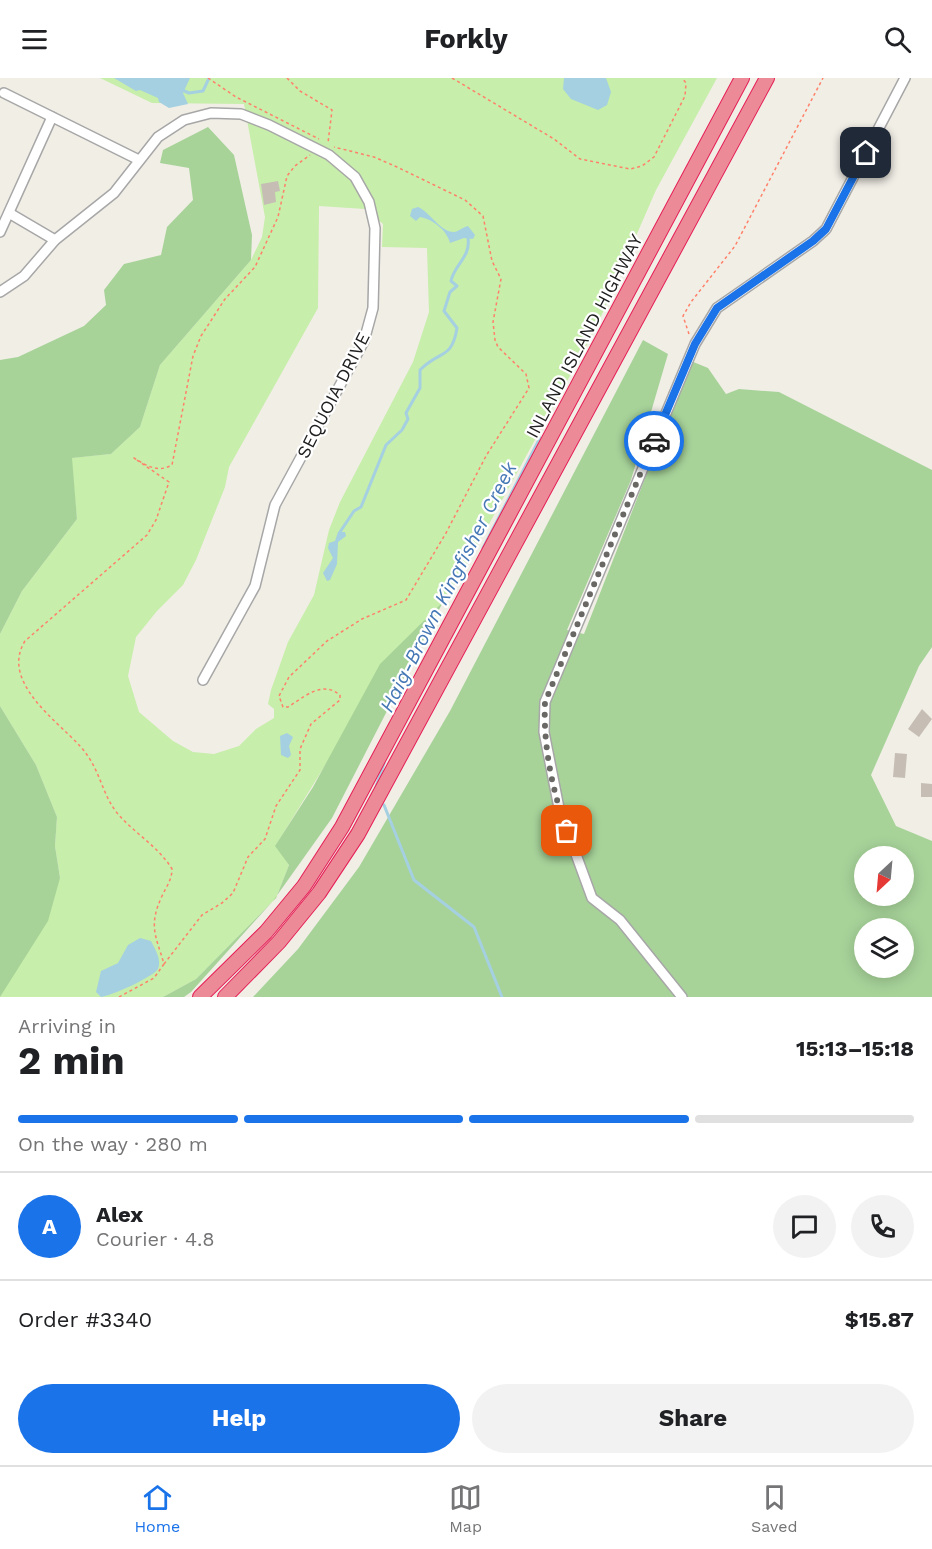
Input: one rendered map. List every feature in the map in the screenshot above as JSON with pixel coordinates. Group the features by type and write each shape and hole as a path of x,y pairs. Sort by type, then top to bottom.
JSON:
{"highway":[{"name":"INLAND ISLAND HIGHWAY","path":"200,997 266,932 304,886 342,827 742,78"},
{"name":"INLAND ISLAND HIGHWAY","path":"225,997 279,942 319,893 358,834 767,78"}],"street":[{"path":"681,997 620,920 592,898 559,808 544,732 545,702 694,347 717,308 813,241 826,229 905,78"},
{"path":"4,93 139,160"},
{"name":"SEQUOIA DRIVE","path":"0,292 24,276 55,240 114,193 158,136 184,120 211,113 241,114 269,125 329,155 354,177 369,202 375,228 373,308 364,341 275,505 255,586 203,680"},
{"path":"0,232 52,117"},
{"path":"9,213 55,240"}],"path":[{"path":"119,997 154,978 202,915 233,893 248,857 265,839 271,815 300,770 300,749 311,724 340,700 340,695 335,691 317,690 288,707 283,707 279,696 283,685 298,667 347,626 406,600 446,533 486,456 529,388 526,374 498,347 495,339 493,322 501,279 492,261 483,216 465,200 374,157 327,143 236,97 208,78"},
{"path":"287,78 300,92 332,110 326,147"},
{"path":"452,78 511,116 540,130 580,159 630,169 642,166 654,157 685,96 686,83 682,78"},
{"path":"694,347 683,316 691,302 735,246 823,78"},
{"path":"164,964 154,937 153,926 157,908 172,876 172,870 118,814 110,802 97,768 81,746 38,707 17,675 15,662 18,650 25,641 147,535 156,520 169,482 134,458 155,469 164,470 172,465 193,356 201,336 225,299 255,267 278,217 287,176 295,166 311,155"}],"green space":[{"path":"100,78 717,78 656,190 596,328 459,579 324,767 276,845 289,865 276,898 196,979 163,997 0,997 60,878 55,846 57,817 36,765 0,706 0,634 22,591 77,519 71,458 111,454 140,427 160,365 251,260 262,237 265,217 244,104 152,103","holes":["319,206 365,209 383,224 382,247 427,248 429,312 413,362 340,502 329,530 314,595 288,642 271,690 268,704 274,709 274,718 256,729 239,746 214,754 193,752 173,741 139,712 128,676 136,637 157,611 183,585 196,560 225,487 229,467 318,308"]},
{"path":"208,127 234,155 252,235 251,260 160,365 140,427 111,454 72,458 77,519 22,591 0,634 0,360 18,357 84,326 106,305 104,290 124,264 161,255 167,227 193,200 189,168 160,163 163,150"},
{"path":"643,340 668,354 631,480 567,630 584,634 691,361 708,368 726,394 739,389 779,392 932,470 932,647 919,666 871,775 896,826 932,841 932,997 253,997 298,949 359,867 450,711"},
{"path":"443,602 332,818 277,895 289,865 275,846 313,787 380,664"},
{"path":"0,706 36,765 57,817 55,846 60,878 48,921 0,997"},
{"path":"273,901 191,992 184,997 163,997 196,979"}],"water":[{"path":"114,78 190,78 183,93 188,104 169,108 159,102 158,98 140,90 136,91"},
{"path":"564,78 606,78 611,92 607,105 598,110 571,99 563,89"},
{"path":"418,207 440,226 450,231 455,232 468,226 475,235 473,239 464,238 450,243 446,234 434,223 420,217 416,221 410,216 412,209"},
{"path":"338,532 345,532 346,536 338,542 337,564 330,580 327,581 323,573 333,558 328,548 329,543 335,541"},
{"path":"287,733 293,737 289,746 291,755 288,758 281,755 280,736"},
{"path":"140,938 151,941 159,958 158,969 131,986 101,997 96,992 101,971 118,963 128,945"}],"building":[{"path":"278,181 280,191 275,192 276,202 264,205 261,184"},
{"path":"922,709 932,719 919,737 908,729"},
{"path":"895,753 907,754 905,778 893,777"},
{"path":"921,783 932,784 932,797 921,797"}],"waterway":[{"path":"182,90 189,93 203,91 209,78"},
{"path":"340,532 354,511 361,507 386,445 402,430 408,419 406,413 420,388 420,370 444,354 452,345 457,328 444,311 450,292 457,286 451,281 455,270 465,256 468,238"},
{"name":"Haig-Brown Kingfisher Creek","path":"483,548 540,438"},
{"name":"Haig-Brown Kingfisher Creek","path":"376,787 384,763"},
{"name":"Haig-Brown Kingfisher Creek","path":"384,805 414,880 474,927 502,997"}],"way so far":[{"path":"567,831 559,808 544,732 545,702 654,441"}],"route":[{"path":"654,441 695,344 717,308 813,241 826,229 866,153"}]}
